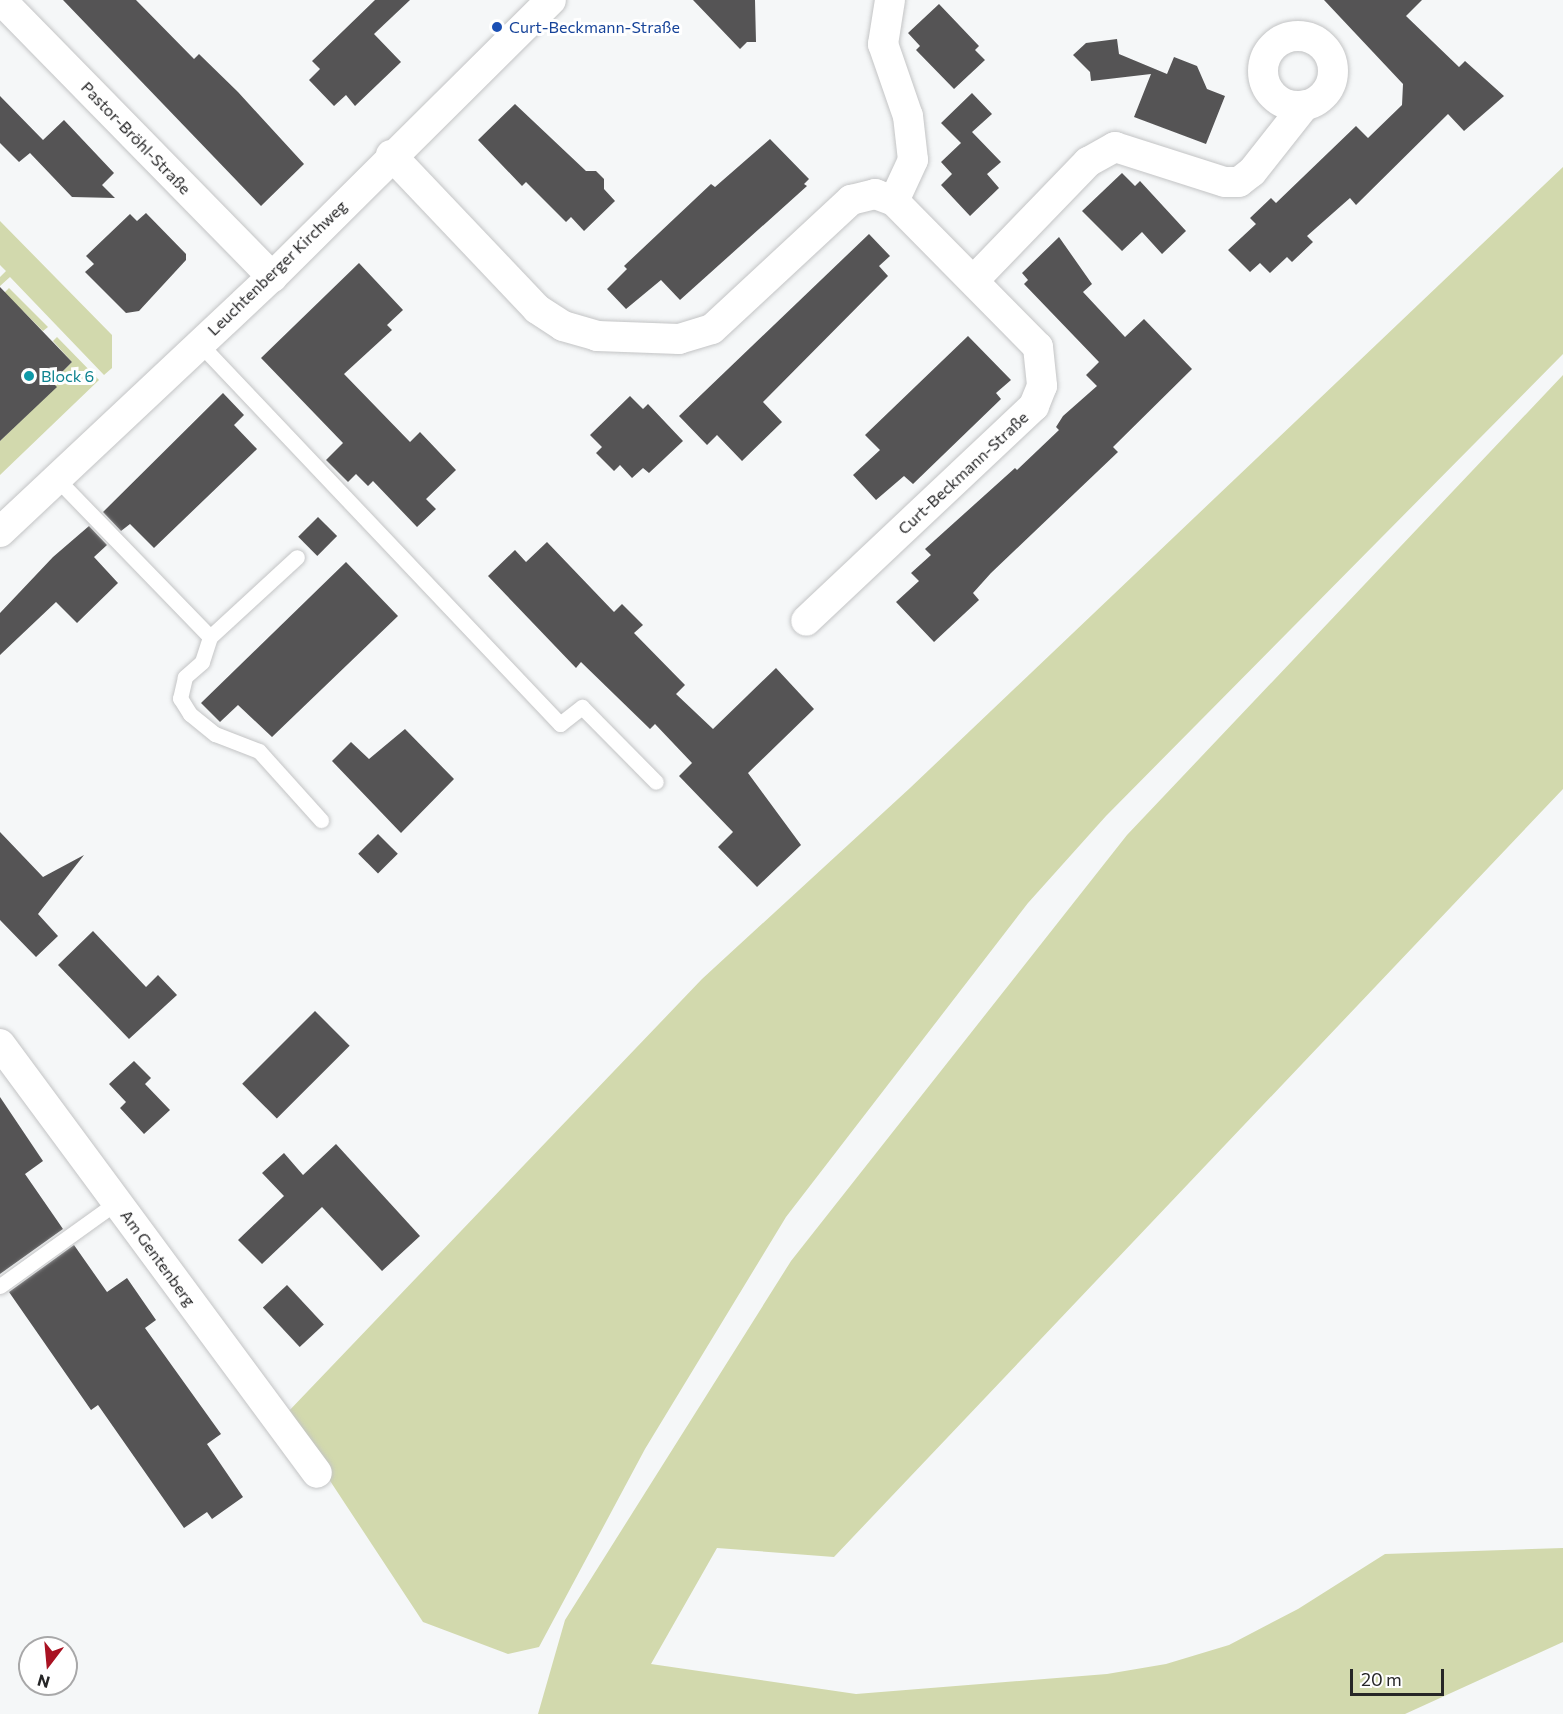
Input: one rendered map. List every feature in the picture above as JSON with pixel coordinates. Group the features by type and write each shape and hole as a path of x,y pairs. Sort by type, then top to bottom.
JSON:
{"street":[{"name":"Pastor-Bröhl-Straße","path":"1,0 272,277"},
{"name":"Leuchtenberger Kirchweg","path":"0,532 272,277 391,155 550,0"},
{"path":"391,155 537,309 563,326 597,336 678,339 712,329 851,200 875,194 894,201 913,160 908,116 883,44 890,0"},
{"path":"975,279 1088,162 1115,147 1225,182 1239,182 1252,172 1305,105"},
{"name":"Curt-Beckmann-Straße","path":"806,621 1034,406 1042,387 1038,346 975,279 894,201"},
{"name":"Am Gentenberg","path":"0,1044 317,1473"}],"lane":[{"path":"199,343 560,724 582,707 656,782"},
{"path":"57,479 210,637"},
{"path":"297,556 210,637 202,662 185,677 180,698 190,714 215,734 259,751 321,820"},
{"path":"0,1287 117,1202"}],"green space":[{"path":"1563,167 1563,354 1106,816 1028,903 786,1217 645,1449 539,1647 508,1654 423,1622 286,1414 702,979 910,788"},
{"path":"0,221 112,335 112,368 104,375 10,277 0,286 0,277 6,271 0,265"},
{"path":"9,288 48,327 43,331 23,311 0,297"},
{"path":"57,337 99,380 0,475 0,441 56,387 52,382 72,362 53,341"},
{"path":"1563,375 1563,789 834,1557 717,1548 651,1664 856,1694 1107,1674 1166,1664 1229,1645 1298,1609 1385,1554 1563,1548 1563,1642 1405,1714 538,1714 565,1620 791,1261 1127,835"}],"building":[{"path":"63,0 136,0 194,59 199,54 238,92 304,164 261,206"},
{"path":"375,0 410,0 374,34 401,62 355,106 346,95 334,106 309,80 320,69 312,61"},
{"path":"693,0 755,0 756,42 747,42 740,49"},
{"path":"1324,0 1422,0 1406,16 1459,67 1465,61 1504,96 1464,131 1448,114 1356,205 1350,198 1307,236 1313,242 1292,262 1287,257 1270,273 1260,263 1250,272 1228,250 1256,224 1250,218 1271,198 1276,203 1356,126 1368,138 1402,105 1403,84"},
{"path":"939,4 979,46 975,50 985,60 954,89 916,50 920,46 908,33"},
{"path":"1117,39 1119,54 1167,74 1174,57 1197,66 1207,89 1225,96 1206,144 1134,117 1151,74 1091,81 1090,72 1073,55 1086,43"},
{"path":"972,93 992,114 972,132 1001,162 987,174 999,188 970,216 941,185 952,174 941,162 961,143 941,123"},
{"path":"0,96 43,140 64,120 114,173 102,185 115,198 72,197 30,153 19,162 0,143"},
{"path":"515,104 586,171 596,171 604,179 604,189 615,201 584,231 571,217 566,222 526,182 522,186 478,140"},
{"path":"770,139 809,179 804,184 807,186 680,300 661,280 626,309 607,289 627,269 624,266 711,184 715,187"},
{"path":"1122,173 1135,186 1140,181 1186,231 1162,254 1142,232 1122,251 1082,211"},
{"path":"146,213 186,254 186,260 139,311 126,313 85,272 94,264 86,256 130,214 137,221"},
{"path":"869,234 890,256 879,266 888,276 763,402 782,422 742,461 717,435 707,445 679,416"},
{"path":"1059,237 1092,284 1083,292 1125,337 1144,319 1192,369 1113,447 1118,452 991,573 973,593 979,600 934,642 896,602 919,581 911,573 931,555 925,549 1015,468 1017,470 1059,430 1056,427 1063,416 1097,386 1086,375 1099,362 1024,284 1028,280 1022,273"},
{"path":"359,263 403,310 387,325 392,330 344,374 410,442 420,432 456,470 426,499 436,509 417,527 373,481 368,486 356,474 348,482 326,460 343,443 261,358"},
{"name":"Block 6","path":"0,287 72,362 52,382 57,387 0,441"},
{"path":"968,336 1011,380 996,393 1001,399 913,484 904,476 876,500 853,475 880,450 865,435"},
{"path":"223,393 244,415 234,425 257,449 154,548 130,524 121,531 103,512"},
{"path":"630,396 643,409 648,404 683,441 649,473 643,468 632,478 620,465 614,471 596,453 602,447 590,435"},
{"path":"318,517 337,536 317,556 298,537"},
{"path":"89,526 107,545 94,557 118,583 77,623 56,602 0,655 0,613 53,557"},
{"path":"547,542 614,612 622,604 643,625 634,633 685,685 676,694 713,729 776,668 814,709 748,773 801,845 757,887 718,847 733,832 679,776 692,763 655,724 650,729 581,662 576,668 488,576 515,550 526,562"},
{"path":"346,562 398,616 272,737 238,705 220,722 201,703"},
{"path":"405,729 454,779 401,833 332,761 351,742 369,759"},
{"path":"0,832 43,877 84,855 38,914 58,936 36,957 0,920"},
{"path":"378,834 398,854 378,874 358,854"},
{"path":"93,931 146,987 158,975 177,995 129,1039 58,965"},
{"path":"315,1011 350,1046 277,1118 242,1084"},
{"path":"134,1061 151,1078 145,1084 170,1110 144,1134 120,1108 126,1102 109,1084"},
{"path":"0,1097 43,1161 25,1174 63,1229 0,1274"},
{"path":"336,1144 420,1236 382,1271 322,1207 262,1264 238,1240 284,1196 262,1173 284,1153 303,1175"},
{"path":"74,1245 107,1292 127,1278 156,1320 145,1328 221,1434 207,1444 243,1497 212,1519 207,1512 184,1528 98,1405 91,1410 9,1292"},
{"path":"287,1285 324,1324 300,1347 263,1308"}],"place":[{"name":"Curt-Beckmann-Straße","path":"497,27"},
{"name":"Block 6","path":"29,376"}]}
